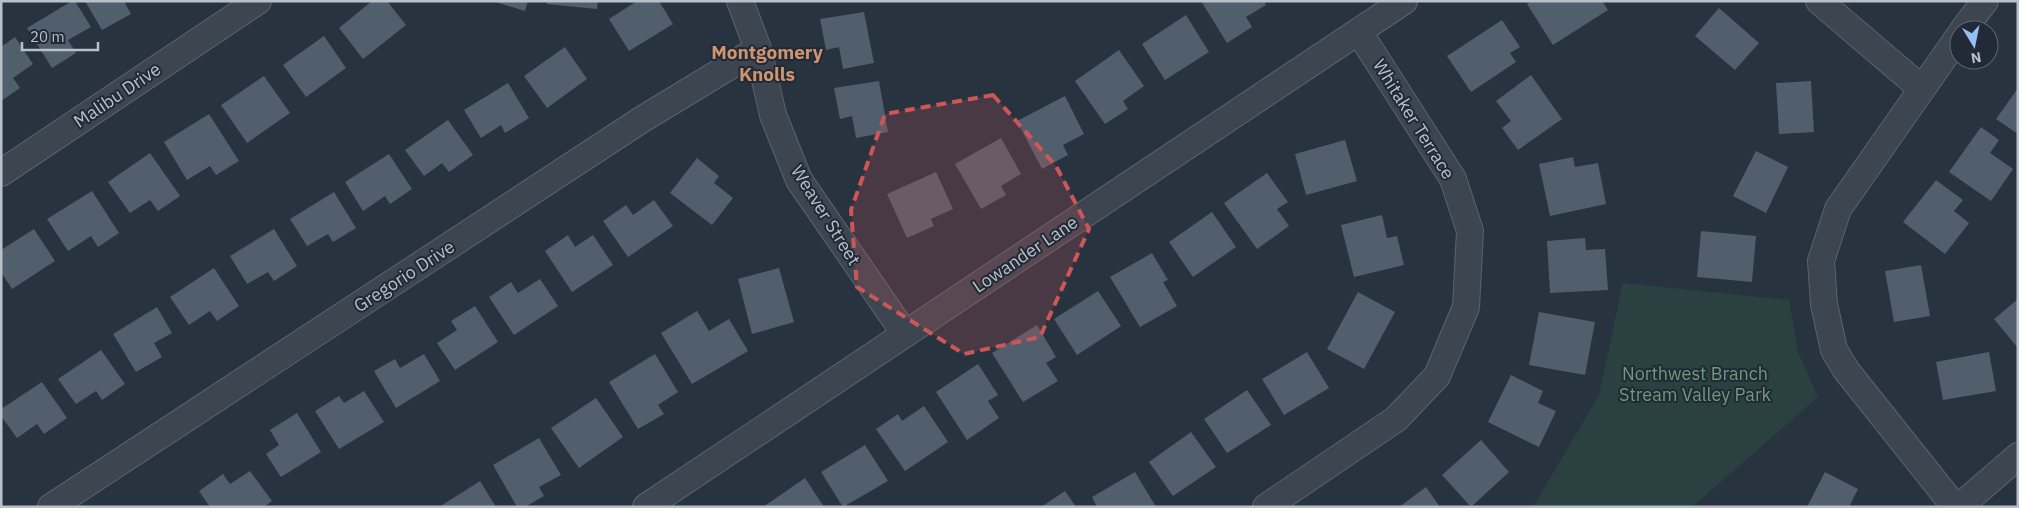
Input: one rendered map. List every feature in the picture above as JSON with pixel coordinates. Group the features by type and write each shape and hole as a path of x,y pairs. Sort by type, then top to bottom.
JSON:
{"street":[{"name":"Malibu Drive","path":"1,172 258,1"},
{"name":"Weaver Street","path":"740,1 758,49 773,115 800,180 905,334"},
{"name":"Lowander Lane","path":"646,507 1404,1"},
{"path":"1819,1 1921,88"},
{"path":"1970,20 1984,1"},
{"name":"Whitaker Terrace","path":"1266,507 1396,419 1437,376 1466,307 1470,232 1453,179 1359,32"},
{"name":"Gregorio Drive","path":"52,507 633,125 758,49"},
{"path":"1949,50 1838,209 1821,261 1824,304 1834,350 1846,370 1955,507"},
{"path":"1959,507 2018,456"}],"highlighted area":[{"path":"993,95 1056,166 1089,229 1040,337 964,354 857,287 851,210 885,114"}],"green space":[{"name":"Northwest Branch Stream Valley Park","path":"1623,283 1789,300 1798,352 1818,397 1692,507 1533,507 1599,395"}],"building":[{"path":"75,1 91,27 68,40 76,53 52,68 27,28"},
{"path":"85,1 124,1 131,14 102,30"},
{"path":"372,1 387,1 406,25 363,59 339,28"},
{"path":"492,1 528,1 525,11"},
{"path":"547,1 598,1 597,9 547,4"},
{"path":"637,1 659,1 673,24 629,51 609,19"},
{"path":"1201,1 1264,1 1266,5 1246,17 1252,27 1227,43"},
{"path":"1531,1 1602,1 1608,10 1553,45 1527,4"},
{"path":"1719,8 1759,43 1735,70 1695,36"},
{"path":"864,12 874,63 843,69 839,47 826,50 820,19"},
{"path":"1186,15 1209,52 1165,80 1142,44"},
{"path":"1502,20 1520,47 1510,53 1516,62 1471,92 1447,56"},
{"path":"324,36 346,68 306,97 283,65"},
{"path":"15,37 33,64 13,78 20,88 1,101 1,47"},
{"path":"565,47 587,79 547,108 524,76"},
{"path":"1119,50 1144,86 1123,101 1128,109 1105,124 1075,81"},
{"path":"1531,75 1562,119 1518,150 1502,128 1511,121 1496,101"},
{"path":"264,76 290,113 247,143 221,105"},
{"path":"879,81 888,132 856,138 852,116 840,119 834,88"},
{"path":"1811,81 1814,132 1779,134 1776,83"},
{"path":"508,83 529,118 505,133 501,125 481,138 464,110"},
{"path":"2018,88 2018,134 1996,119"},
{"path":"1065,96 1084,134 1063,145 1068,155 1042,169 1017,121"},
{"path":"209,114 239,161 216,175 210,166 187,180 164,142"},
{"path":"448,120 473,155 449,172 442,163 424,176 405,150"},
{"path":"1981,127 1999,140 1990,153 2013,169 1991,201 1949,172"},
{"path":"1001,138 1021,174 1001,186 1006,195 981,209 955,164"},
{"path":"1345,140 1357,181 1306,195 1295,154"},
{"path":"1756,151 1788,167 1766,213 1733,196"},
{"path":"150,153 180,196 158,211 150,200 130,213 108,182"},
{"path":"389,154 412,189 390,204 385,196 363,211 345,182"},
{"path":"1573,157 1575,167 1598,163 1606,204 1550,216 1539,164"},
{"path":"697,158 719,176 714,183 733,198 712,225 670,193"},
{"path":"936,172 953,209 931,219 934,226 907,238 887,194"},
{"path":"1267,173 1288,202 1277,209 1289,226 1257,249 1224,203"},
{"path":"1936,180 1963,200 1954,211 1969,223 1945,254 1903,222"},
{"path":"92,191 119,233 98,247 91,236 68,251 47,219"},
{"path":"334,192 356,228 333,242 328,234 307,246 290,219"},
{"path":"654,200 673,226 628,257 603,221 626,205 633,215"},
{"path":"1212,212 1236,247 1193,277 1169,242"},
{"path":"1382,215 1387,238 1397,236 1404,265 1354,277 1341,225"},
{"path":"34,229 55,261 12,289 1,272 1,250"},
{"path":"274,229 297,266 274,281 268,272 247,284 230,256"},
{"path":"1701,231 1756,236 1752,282 1697,277"},
{"path":"568,235 575,247 593,235 613,265 572,292 545,251"},
{"path":"1585,238 1586,250 1605,249 1608,290 1550,293 1547,241"},
{"path":"1152,253 1168,280 1163,282 1177,306 1140,327 1110,277"},
{"path":"1921,265 1930,316 1894,322 1885,271"},
{"path":"214,268 239,306 217,321 210,311 189,325 170,297"},
{"path":"779,268 794,322 752,334 738,279"},
{"path":"540,279 558,306 514,335 489,297 511,282 518,293"},
{"path":"1098,291 1121,326 1077,355 1054,319"},
{"path":"1358,292 1395,312 1364,369 1327,349"},
{"path":"2018,299 2018,348 1994,319"},
{"path":"475,306 498,342 455,370 437,343 457,330 451,321"},
{"path":"157,307 172,333 154,343 162,357 136,372 113,334"},
{"path":"697,311 709,331 729,319 748,351 692,384 661,333"},
{"path":"1539,312 1595,322 1585,375 1529,365"},
{"path":"1037,325 1056,357 1046,363 1058,381 1023,402 992,353"},
{"path":"101,350 125,384 102,400 96,391 76,404 58,379"},
{"path":"1307,352 1329,388 1284,415 1262,379"},
{"path":"1989,352 1996,391 1943,400 1936,362"},
{"path":"424,354 440,381 396,408 374,371 395,359 400,368"},
{"path":"655,354 678,392 658,405 664,414 638,429 609,382"},
{"path":"978,364 998,395 988,401 999,418 967,440 936,392"},
{"path":"1511,375 1543,391 1538,403 1556,411 1539,447 1488,422"},
{"path":"42,382 67,418 44,434 37,424 17,438 1,416 1,409"},
{"path":"1247,390 1271,425 1227,453 1204,419"},
{"path":"364,391 384,422 339,449 315,411 339,396 344,403"},
{"path":"596,398 623,437 579,468 551,428"},
{"path":"924,406 948,442 905,471 876,429 898,414 902,421"},
{"path":"297,413 321,452 281,477 266,454 279,445 270,430"},
{"path":"1191,432 1216,467 1173,496 1149,462"},
{"path":"539,438 561,475 539,487 544,496 525,507 517,507 493,465"},
{"path":"1481,440 1509,472 1471,507 1442,475"},
{"path":"865,445 888,481 843,507 821,472"},
{"path":"250,471 272,501 264,507 210,507 199,491 223,474 230,484"},
{"path":"1135,472 1156,507 1097,507 1092,497"},
{"path":"1825,472 1858,489 1849,507 1807,507"},
{"path":"805,478 824,507 763,507"},
{"path":"480,481 496,507 439,507"},
{"path":"1426,487 1440,507 1399,507"},
{"path":"1065,491 1076,507 1041,507"}],"district":[{"name":"Montgomery Knolls","path":"767,63"}]}
